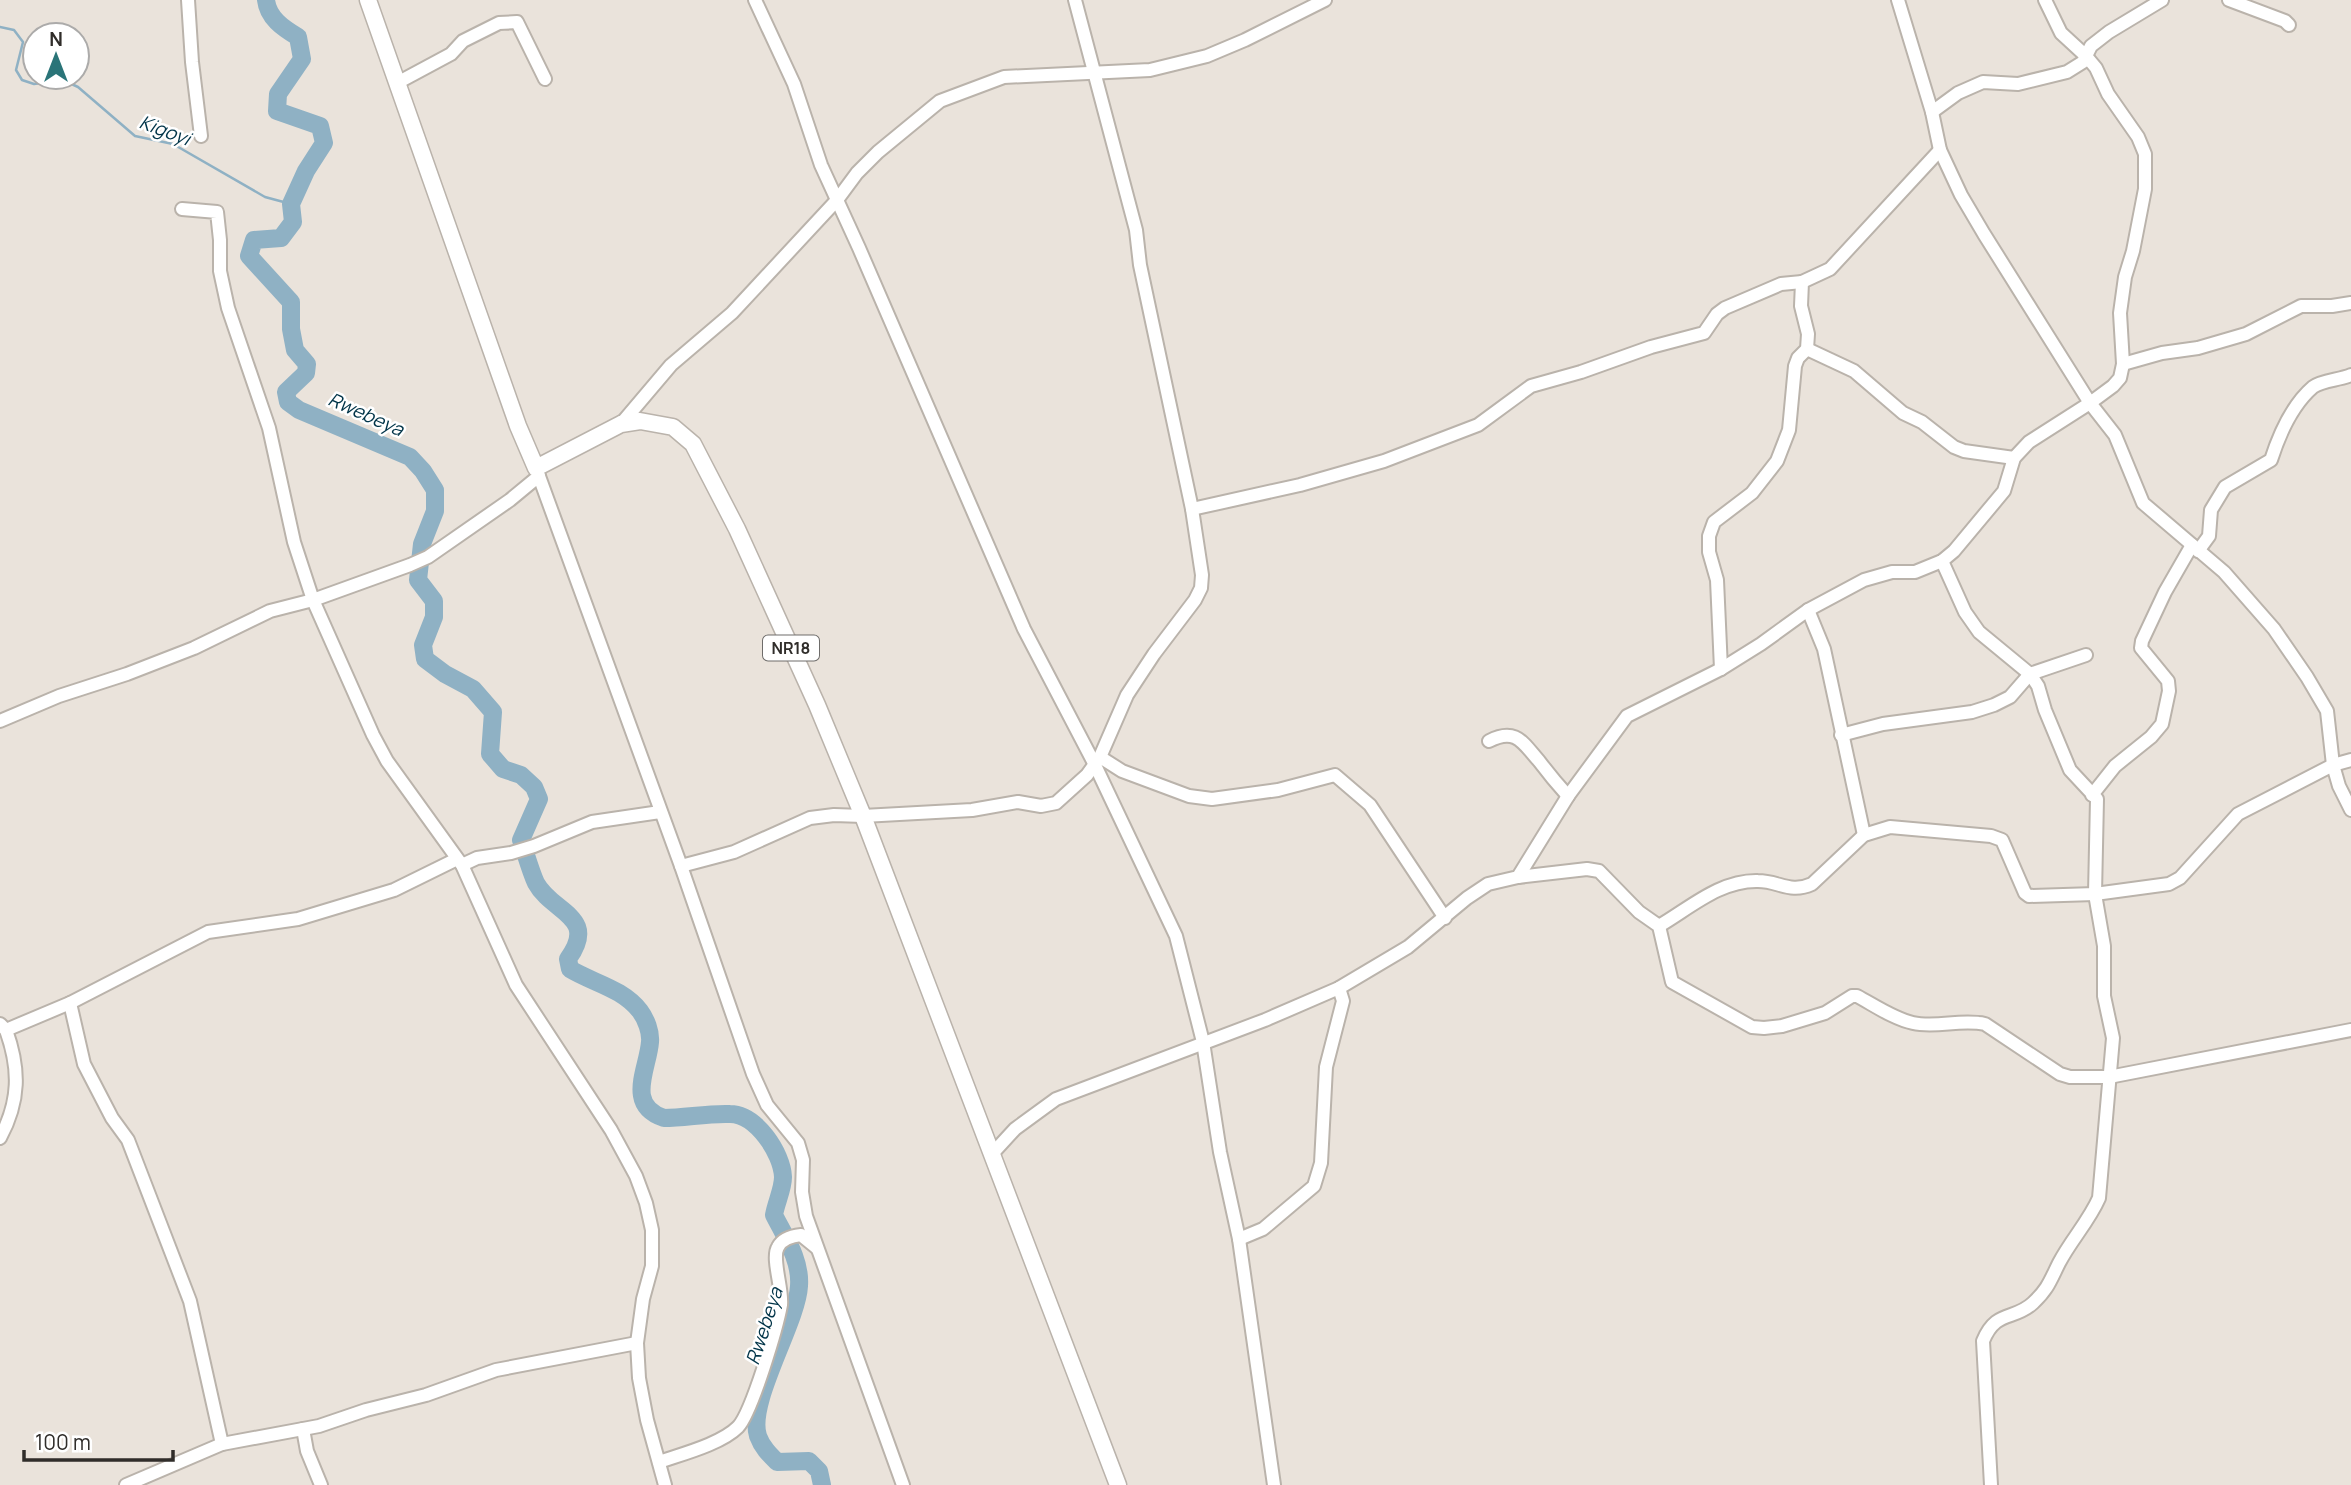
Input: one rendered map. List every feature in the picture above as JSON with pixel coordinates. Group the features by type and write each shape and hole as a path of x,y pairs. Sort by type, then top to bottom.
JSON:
{"main road":[{"path":"368,0 518,426 537,472"},
{"name":"NR18","path":"537,472 621,424 640,421 673,426 694,444 737,529 863,816 1118,1485"}],"street":[{"path":"188,0 201,136"},
{"path":"755,0 793,84 821,165 1024,628 1097,760 1176,936 1203,1042 1220,1152 1239,1239 1274,1485"},
{"path":"681,866 734,852 810,818 972,810 1018,802 1041,806 1056,803 1087,775 1097,760 1127,695 1195,600 1202,575 1192,509 1140,265 1136,230 1075,0"},
{"path":"621,424 671,365 732,313 878,152 940,101 1004,77 1150,69 1208,56 1325,0"},
{"path":"1898,0 1932,113 1940,150 1961,195 2090,403 2115,435 2143,503 2224,572 2274,629 2307,677 2327,711 2333,765 2339,786 2351,810"},
{"path":"1518,877 1568,796 1627,716 1721,669 1808,610 1864,580 1892,572 1915,572 1942,561 1954,551 2004,491 2014,458 2029,442 2090,403 2120,379 2123,364 2120,313 2125,277 2145,190 2145,154 2138,137 2108,94 2096,68 2060,33 2045,0"},
{"path":"1932,113 1958,93 1983,82 2018,84 2067,72 2083,62 2091,46 2109,32 2162,0"},
{"path":"2229,0 2285,21 2289,25"},
{"path":"397,83 451,54 463,41 499,23 517,22 545,79"},
{"path":"1192,509 1300,485 1384,461 1478,425 1531,386 1703,333 1725,308 1781,284 1802,282 1830,269 1940,150"},
{"path":"182,209 217,212 220,271 229,308 269,428 294,542 313,600 373,735 387,761 459,862 516,985 611,1130 639,1185 652,1230 652,1266 643,1298 637,1343 639,1378 665,1485"},
{"path":"1721,669 1717,580 1709,552 1709,536 1714,522 1752,493 1777,461 1789,430 1795,366 1798,358 1807,349 1808,334 1801,306 1802,282"},
{"path":"2123,364 2162,353 2198,348 2246,334 2301,306 2351,303"},
{"path":"1807,349 1854,371 1903,413 1922,422 1954,447 1964,451 2014,458"},
{"path":"2092,795 2115,766 2151,737 2162,723 2169,691 2168,681 2141,648 2142,641 2165,592 2195,548 2209,536 2211,510 2225,486 2271,460 2278,436 2292,413 2315,386 2351,376"},
{"path":"0,721 59,696 194,648 270,611 313,600 428,557 510,500 537,472 681,866 752,1074 767,1105 798,1143 803,1160 802,1192 806,1216 903,1485"},
{"path":"1942,561 1965,612 1979,632 2030,674 2038,686 2070,770 2097,799 2095,894 2104,946 2104,996 2113,1038 2099,1198 2091,1217 2060,1262 2050,1284 2030,1306 2001,1318 1988,1327 1983,1341 1991,1485"},
{"path":"1808,610 1824,649 1864,835"},
{"path":"1841,735 1883,724 1972,712 2010,697 2030,674 2086,655"},
{"path":"1489,741 1499,736 1511,736 1524,741 1568,796"},
{"path":"1097,760 1189,796 1212,799 1278,790 1335,775 1370,805 1445,918"},
{"path":"1659,926 1719,888 1759,881 1802,889 1812,884 1864,835 1890,827 2002,839 2025,893 2029,896 2095,894 2169,884 2180,878 2238,814 2333,765 2351,760"},
{"path":"0,1138 8,1124 18,1073 14,1052 3,1027 70,1003 208,932 298,919 394,890 459,862 534,846 592,822 660,812"},
{"path":"992,1154 1015,1129 1056,1099 1265,1020 1339,988 1408,947 1488,884 1518,877 1587,869 1599,870 1639,912 1659,926 1672,982 1752,1027 1782,1026 1825,1013 1852,996 1857,996 1911,1023 1972,1021 1985,1024 2060,1074 2070,1077 2109,1077 2351,1030"},
{"path":"1239,1239 1263,1229 1314,1186 1321,1163 1326,1067 1343,1002 1339,988"},
{"path":"70,1003 84,1065 112,1118 128,1140 190,1301 222,1444"},
{"path":"659,1462 725,1437 739,1426 761,1374 781,1303 778,1268 774,1257 778,1244 790,1236 801,1235 817,1248"},
{"path":"126,1485 222,1444 303,1429 426,1395 496,1370 637,1343"},
{"path":"303,1429 307,1451 321,1485"}],"waterway":[{"name":"Rwebeya","path":"266,0 273,17 298,37 302,59 278,94 277,111 320,126 324,143 306,171 291,204 293,222 281,238 254,240 249,256 291,302 291,329 295,350 307,364 306,373 286,392 288,402 299,410 410,457 435,490 435,511 422,544 418,580 434,601 434,617 423,645 425,659 445,674 473,689 493,712 490,754 503,769 521,775 534,787 539,799 521,840 530,867 543,893 576,924 576,945 568,959 570,969 625,997 644,1018 650,1038 642,1085 645,1104 652,1112 664,1118 722,1114 740,1116 749,1120 766,1136 778,1157 783,1182 774,1215 795,1258 799,1286 790,1320 759,1403 758,1436 777,1462 809,1461 819,1471 822,1485"},
{"name":"Kigoyi","path":"0,27 14,30 23,42 16,70 22,80 34,84 63,80 78,87 135,136 173,144 265,197 291,204"}]}
